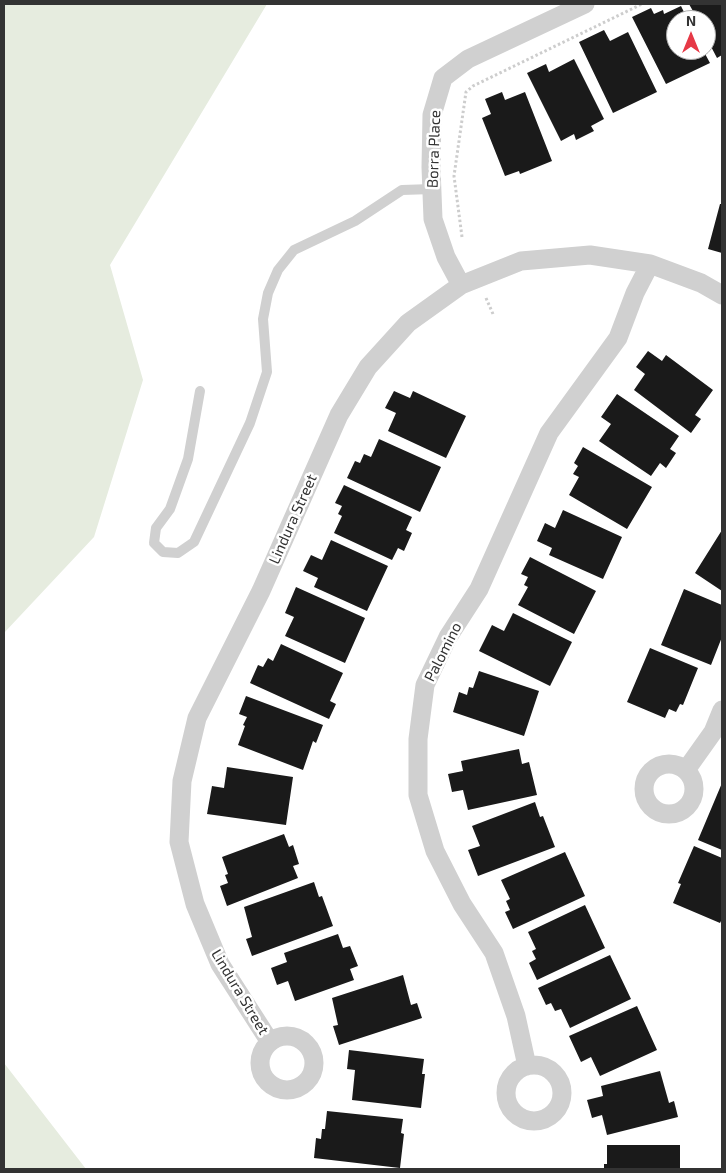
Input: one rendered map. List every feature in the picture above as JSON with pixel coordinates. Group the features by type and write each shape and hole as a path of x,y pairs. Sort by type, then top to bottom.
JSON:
{"street":[{"name":"Borra Place","path":"461,285 446,257 433,219 432,115 443,78 468,59 585,4"},
{"name":"Lindura Street","path":"270,1042 220,964 195,904 179,842 182,781 197,718 261,591 339,415 368,367 408,322 461,285 522,261 590,255 650,264 701,283 722,295"},
{"name":"Palomino","path":"527,1066 516,1016 494,953 462,904 435,851 418,795 418,739 425,685 448,637 478,590 549,433 618,338 635,293 650,264"},
{"path":"686,770 713,732 722,710"}],"lane":[{"path":"200,391 188,459 170,509 156,528 154,543 163,552 178,553 194,542 250,423 267,372 263,319 268,293 278,270 294,250 355,222 402,190 432,189"}],"path":[{"path":"462,239 454,176 466,92 478,83 642,4"},
{"path":"481,277 484,293 493,314"}],"shaded area":[{"path":"4,4 267,4 110,265 143,380 94,537 4,633"},
{"path":"4,1063 86,1169 4,1169"}],"building":[{"path":"689,4 722,4 722,55 717,58 716,10 692,10"},
{"path":"681,6 683,10 672,10"},
{"path":"651,8 654,14 663,10 664,14 666,13 666,60 708,60 710,63 666,84 632,17"},
{"path":"604,30 610,41 628,32 657,92 613,113 579,42"},
{"path":"574,59 604,119 591,126 594,131 576,140 574,134 561,141 527,73 546,64 549,72"},
{"path":"502,92 505,100 525,92 552,161 520,174 519,171 505,176 482,118 491,114 485,99"},
{"path":"720,204 722,204 722,253 708,249"},
{"path":"648,351 662,361 666,355 713,390 695,415 701,419 691,433 634,390 645,374 636,367"},
{"path":"394,391 410,398 413,391 466,416 446,458 388,431 396,413 385,408"},
{"path":"617,394 679,436 670,449 676,453 666,468 660,463 651,476 599,441 611,424 601,417"},
{"path":"379,439 441,467 420,512 347,478 355,461 360,463 364,454 371,457"},
{"path":"583,447 652,487 627,529 569,495 579,477 573,474 578,466 574,463"},
{"path":"344,485 412,517 406,530 412,533 404,551 398,548 392,560 334,533 342,516 338,514 342,506 335,503"},
{"path":"563,510 622,537 603,579 549,555 552,548 537,541 545,523 555,528"},
{"path":"722,530 722,591 695,573"},
{"path":"331,540 388,566 367,611 314,587 318,578 303,571 311,555 322,560"},
{"path":"530,557 596,591 574,634 518,605 528,587 524,585 528,577 521,574"},
{"path":"296,587 365,618 345,663 285,636 294,617 285,613"},
{"path":"684,589 722,605 722,637 711,665 661,645"},
{"path":"513,613 572,642 550,686 479,651 492,625 504,631"},
{"path":"281,644 343,673 330,701 336,704 329,719 250,683 258,665 263,667 268,658 273,661"},
{"path":"650,648 698,668 683,705 680,704 676,712 669,709 665,718 627,702"},
{"path":"479,671 539,691 524,736 453,712 459,692 467,695 469,687 473,688"},
{"path":"246,696 323,725 316,743 313,741 303,770 238,745 247,717 239,714"},
{"path":"519,749 522,764 529,762 537,795 468,810 463,790 452,792 448,774 463,771 461,761"},
{"path":"227,767 293,777 286,825 207,814 212,786 224,788"},
{"path":"722,783 722,850 698,840"},
{"path":"535,802 540,817 543,816 555,847 478,876 468,850 480,846 472,826"},
{"path":"284,834 289,847 293,845 299,864 293,866 298,878 227,906 220,886 228,883 225,875 228,874 222,857"},
{"path":"694,846 722,858 722,919 720,923 673,903 681,884 678,883"},
{"path":"565,852 585,896 513,929 505,912 510,910 506,901 510,899 501,880"},
{"path":"314,882 319,897 322,896 333,926 252,956 246,939 252,937 244,907"},
{"path":"585,905 605,948 537,980 529,963 536,959 532,951 536,949 528,932"},
{"path":"338,934 343,948 350,946 358,966 350,969 354,980 295,1001 288,981 277,985 271,968 287,962 284,953"},
{"path":"610,955 631,999 570,1028 561,1009 555,1011 551,1003 546,1005 538,988"},
{"path":"403,975 411,1005 417,1003 422,1018 339,1045 333,1026 338,1025 332,998"},
{"path":"637,1006 657,1050 600,1076 591,1057 581,1062 569,1036"},
{"path":"349,1050 424,1059 422,1074 425,1074 421,1108 352,1100 355,1070 347,1069"},
{"path":"660,1071 669,1103 674,1101 678,1117 607,1135 602,1115 592,1118 587,1100 603,1096 601,1086"},
{"path":"327,1111 403,1119 401,1133 404,1134 400,1168 314,1158 316,1138 321,1139 322,1129 325,1129"},
{"path":"607,1145 680,1145 680,1169 604,1169 604,1164 607,1164"}]}
